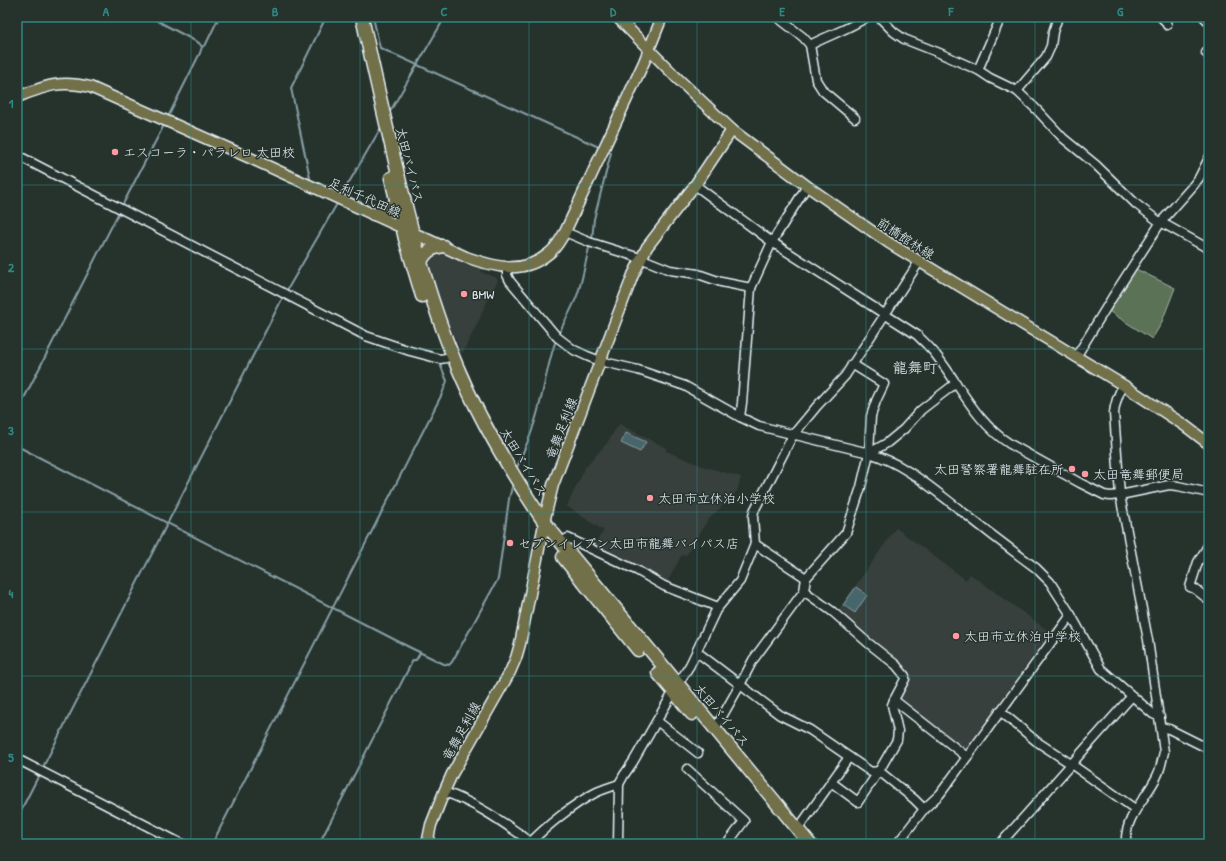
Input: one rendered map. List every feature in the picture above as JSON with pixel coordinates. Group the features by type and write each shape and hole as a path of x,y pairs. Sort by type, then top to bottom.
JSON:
{"highway":[{"name":"太田バイパス","path":"355,17 396,202 421,262 431,297 458,367 494,440 544,526 579,578 675,688 715,729 810,844"},
{"name":"太田バイパス","path":"362,17 394,159 412,265 446,358 472,415 506,477 534,520 544,526 561,542 711,736 800,844"},
{"path":"373,214 388,212 396,202"},
{"path":"421,262 429,250 443,246"}],"main road":[{"name":"前橋館林線","path":"618,17 680,82 732,130 807,186 852,218 919,262 1123,385 1184,425 1209,444"},
{"name":"足利千代田線","path":"17,97 52,85 65,83 90,87 466,257 486,264 507,268 521,267 537,262 548,254 554,249 565,232 628,98 662,17"},
{"name":"竜舞足利線","path":"427,844 432,825 452,774 510,672 516,658 544,526 546,509 555,480 640,258 653,238 695,185 732,130"}],"street":[{"path":"777,17 804,37 810,45 816,80 823,91 854,118"},
{"path":"810,45 867,17"},
{"path":"878,17 904,39 978,70 990,78 1017,91 1036,109 1062,138 1096,165 1136,204 1161,222 1208,248"},
{"path":"978,70 1001,17"},
{"path":"1017,91 1050,51 1053,32 1058,17"},
{"path":"1161,17 1167,25"},
{"path":"1204,17 1209,22"},
{"path":"17,156 366,336 410,351 440,359 446,358"},
{"path":"1076,357 1161,222 1199,178 1209,158"},
{"path":"695,185 772,242 917,335 940,360 984,423 999,438 1095,492 1110,496 1169,485 1209,494"},
{"path":"740,416 751,288 772,242 807,186"},
{"path":"565,232 599,246 640,258 670,270 698,274 721,282 751,288"},
{"path":"618,844 619,784 690,665 718,607 740,581 755,544 754,511 793,435 845,376 919,262"},
{"path":"507,268 507,275 510,281 556,337 574,350 600,361 638,370 685,386 759,426 883,457 899,465 917,477 1036,568 1050,582 1071,615 1101,669 1153,714 1160,717"},
{"path":"715,729 753,660 804,591 806,578 846,533 861,487 869,453 871,416 884,384 852,364"},
{"path":"869,453 887,443 904,429 921,410 956,383"},
{"path":"1120,844 1126,840 1128,825 1156,777 1161,766 1164,752 1148,640 1120,495 1114,405 1117,395 1123,385"},
{"path":"561,542 568,538 638,571 664,586 718,607"},
{"path":"755,544 806,578"},
{"path":"1209,544 1198,562 1190,587 1209,600"},
{"path":"804,591 833,612 896,665 905,676 905,679 892,705 898,731 897,740 879,771 858,802 831,782"},
{"path":"897,844 924,808 940,794 1071,615"},
{"path":"697,652 780,715 810,730 871,772 879,771 924,808"},
{"path":"1000,844 1132,696"},
{"path":"894,700 967,757"},
{"path":"1000,712 1036,741 1136,809"},
{"path":"657,722 698,753"},
{"path":"1161,728 1169,729 1209,749"},
{"path":"798,829 849,757"},
{"path":"17,759 182,844"},
{"path":"687,769 744,821 727,844"},
{"path":"444,792 457,796 503,822 530,843 578,803 595,793 619,784"}],"shaded area":[{"name":"BMW","path":"445,253 482,269 481,272 495,277 498,280 462,354 442,308 428,264 431,256"},
{"name":"太田市立休泊小学校","path":"619,424 666,448 666,451 705,467 741,477 737,491 707,521 687,554 681,556 666,584 591,547 604,531 567,506 585,468 607,443"},
{"name":"太田市立休泊中学校","path":"896,528 966,580 970,574 1050,632 967,749 962,750 897,700 908,675 837,612"}],"green space":[{"path":"1134,268 1175,288 1161,324 1152,339 1107,310"}],"water":[{"path":"626,433 646,442 640,452 621,443"},
{"path":"856,587 867,595 855,613 843,605"}],"waterway":[{"path":"150,17 199,43 202,47 169,115"},
{"path":"202,47 206,44 219,17"},
{"path":"310,178 291,88 326,17"},
{"path":"373,17 380,48 601,148"},
{"path":"388,115 445,17"},
{"path":"122,206 164,125"},
{"path":"341,196 382,126"},
{"path":"592,240 594,219 611,153 607,151"},
{"path":"286,292 338,202"},
{"path":"17,412 120,210"},
{"path":"558,336 578,293 590,244"},
{"path":"42,769 284,295"},
{"path":"516,471 531,433 556,340"},
{"path":"212,844 442,394 447,381 440,364"},
{"path":"17,446 409,647 449,665 498,579 509,499 513,483"},
{"path":"319,844 413,660 416,660 420,653"},
{"path":"17,818 40,773"}],"place":[{"name":"エスコーラ・パラレロ 太田校","path":"115,152"},
{"name":"BMW","path":"464,294"},
{"name":"太田警察署龍舞駐在所","path":"1072,469"},
{"name":"太田竜舞郵便局","path":"1085,474"},
{"name":"太田市立休泊小学校","path":"650,498"},
{"name":"セブンイレブン太田市龍舞バイパス店","path":"510,543"},
{"name":"太田市立休泊中学校","path":"956,636"}],"district":[{"name":"龍舞町","path":"915,367"}]}
